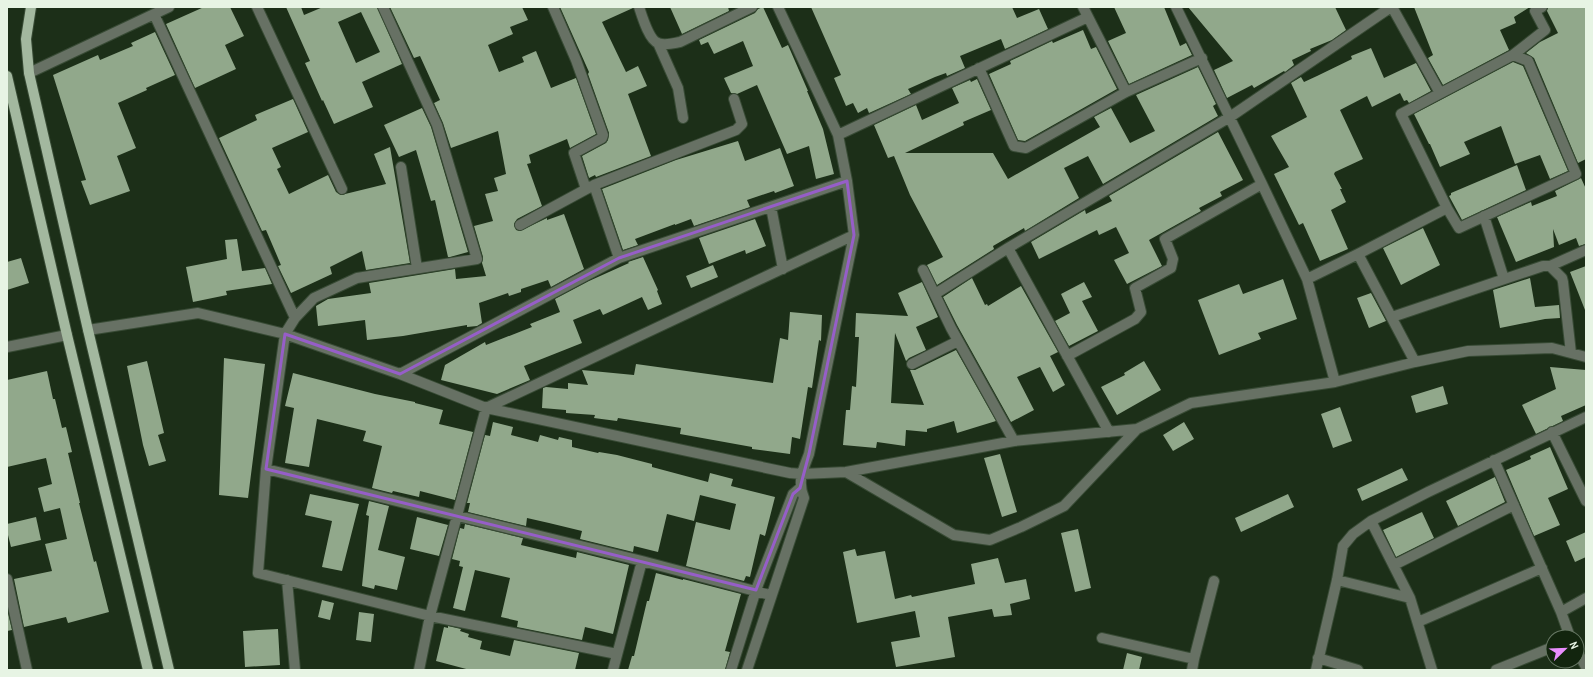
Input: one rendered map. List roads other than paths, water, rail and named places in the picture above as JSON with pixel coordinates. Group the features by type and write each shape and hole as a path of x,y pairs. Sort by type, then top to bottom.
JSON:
{"main road":[{"path":"31,7 26,39 29,73 88,330 169,670"},
{"path":"7,76 67,335 148,670"}],"street":[{"path":"29,73 170,7"},
{"path":"257,7 342,189"},
{"path":"383,7 437,125 477,259 356,278 314,298 295,318 285,334 266,470 258,573 430,616 617,654"},
{"path":"553,7 576,60 603,135 602,138 574,153 590,187 619,258"},
{"path":"638,7 652,39 658,44 678,88 683,118"},
{"path":"658,44 680,42 752,7"},
{"path":"747,670 770,595 804,498 800,488 802,474 809,454 854,235 848,181 838,135 778,7"},
{"path":"1084,7 1126,92"},
{"path":"1176,7 1202,58 1307,279 1336,382"},
{"path":"935,294 1008,248 1230,117 1391,7 1440,93"},
{"path":"1513,55 1528,61 1576,174 1459,228 1401,114 1513,55 1545,30 1535,11 1542,7"},
{"path":"154,14 295,318"},
{"path":"838,135 1088,17"},
{"path":"979,68 1014,146 1026,148 1126,92 1202,58"},
{"path":"520,225 590,187 736,130 742,124 734,99"},
{"path":"400,168 418,268"},
{"path":"400,374 619,258 848,181"},
{"path":"1067,356 1135,319 1141,312 1135,288 1171,268 1173,259 1165,239 1262,184"},
{"path":"771,207 783,269"},
{"path":"1307,279 1448,208"},
{"path":"1484,216 1504,279"},
{"path":"486,408 854,235"},
{"path":"1008,248 1109,432"},
{"path":"1392,317 1543,266 1550,266 1586,250"},
{"path":"1358,254 1415,362"},
{"path":"1550,266 1562,278 1563,282 1571,353"},
{"path":"923,270 958,341 1014,441"},
{"path":"88,330 198,313 285,334 400,374 486,408 790,473 802,474 846,472 1014,441 1137,429 1190,403 1336,382 1415,362 1468,351 1552,348 1586,357"},
{"path":"7,347 67,335"},
{"path":"912,364 958,341"},
{"path":"419,670 430,616 458,517 486,408"},
{"path":"1316,670 1337,580 1343,546 1353,534 1372,521 1586,416"},
{"path":"846,472 954,535 990,540 1064,506 1137,429"},
{"path":"1552,432 1586,501"},
{"path":"1494,460 1567,629"},
{"path":"266,470 642,561 756,590 770,595"},
{"path":"731,670 756,590 793,494 800,488"},
{"path":"1394,565 1514,505"},
{"path":"1372,521 1410,598 1432,670"},
{"path":"613,670 642,561"},
{"path":"1418,622 1542,568"},
{"path":"7,579 28,670"},
{"path":"287,580 295,670"},
{"path":"1337,580 1410,598"},
{"path":"1192,670 1214,581"},
{"path":"1561,612 1586,598"},
{"path":"1102,638 1194,659"},
{"path":"1496,670 1545,650"},
{"path":"1318,658 1358,670"}]}
